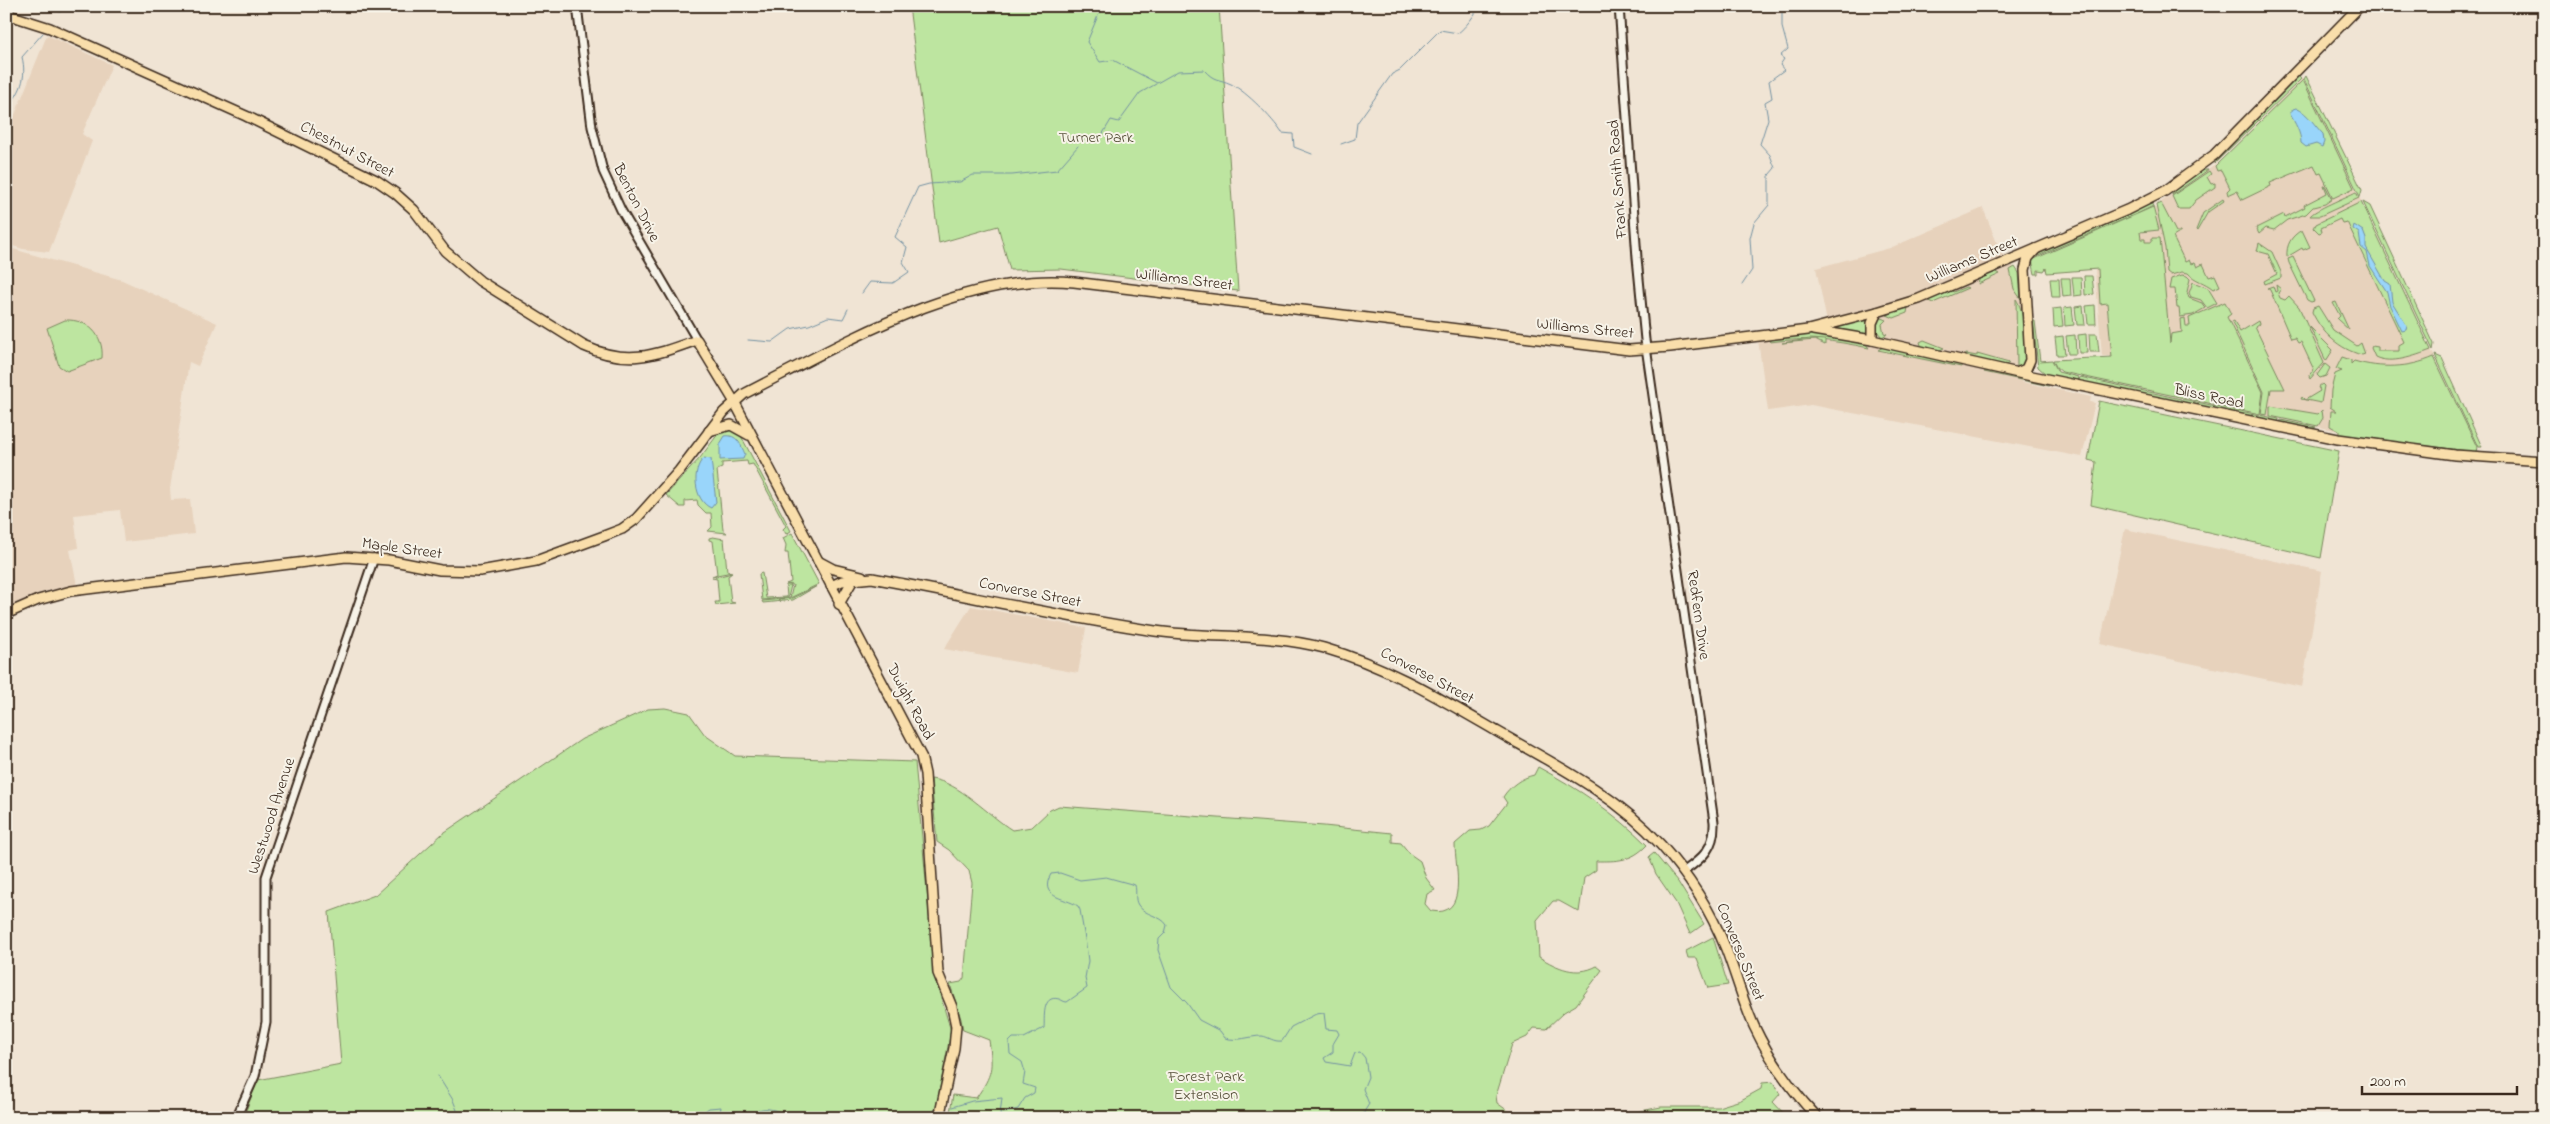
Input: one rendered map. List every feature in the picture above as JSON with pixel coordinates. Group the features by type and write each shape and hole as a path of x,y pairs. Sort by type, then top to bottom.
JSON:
{"main road":[{"name":"Williams Street","path":"734,401 809,360 908,314 989,289 1048,280 1612,348 1646,349 1808,330 1919,299 2141,204 2165,191 2207,162 2241,130 2360,6"},
{"name":"Chestnut Street","path":"6,14 50,28 246,116 376,180 414,210 445,250 480,281 584,346 602,354 629,358 650,355 697,340"},
{"path":"2019,372 2028,367 2030,357 2024,280 2027,260 2036,249"},
{"path":"2008,261 2018,266 2024,280"},
{"path":"1872,340 1872,323 1877,312"},
{"name":"Bliss Road","path":"1808,330 1872,340 2338,439 2456,454 2544,461"},
{"name":"Dwight Road","path":"697,340 734,401 840,604 914,739 923,763 938,973 952,1007 956,1026 954,1048 939,1118"},
{"path":"2030,357 2037,370 2045,377"},
{"name":"Maple Street","path":"6,614 38,600 71,591 346,557 374,558 440,570 480,571 536,561 622,529 636,519 679,471 734,401"},
{"path":"709,431 731,425 752,437"},
{"path":"818,561 833,569 864,578"},
{"path":"840,604 854,578"},
{"name":"Converse Street","path":"831,586 842,580 864,578 1144,629 1288,641 1321,648 1367,662 1416,685 1596,789 1645,828 1683,872 1716,925 1748,1013 1763,1043 1783,1076 1818,1118"}],"street":[{"name":"Benton Drive","path":"577,6 592,128 605,175 621,210 697,340"},
{"name":"Frank Smith Road","path":"1619,6 1637,258 1646,349"},
{"name":"Redfern Drive","path":"1646,349 1659,454 1714,822 1713,840 1707,853 1683,872"},
{"name":"Westwood Avenue","path":"236,1118 254,1076 265,1029 266,877 374,558"}],"shaded area":[{"path":"47,35 112,65 82,134 92,141 49,252 23,249 6,244 6,137"},
{"path":"2303,78 2477,447 2477,452 2338,435 2338,431 2111,383 2109,356 2102,356 2095,270 2101,270 2136,217 2161,205 2161,202 2218,163"},
{"path":"1983,208 2001,253 2019,273 2026,358 2022,382 2091,397 2090,402 2095,403 2082,457 1811,405 1768,411 1758,340 1818,334 1827,322 1816,268 1890,248"},
{"path":"6,247 122,280 217,323 198,366 189,362 170,489 171,500 190,499 194,534 124,542 120,510 74,515 78,548 70,550 77,585 47,591 8,608 6,604"},
{"path":"2125,529 2322,571 2302,687 2100,644"},
{"path":"971,606 1086,628 1078,673 944,649"}],"green space":[{"name":"Turner Park","path":"909,6 1219,6 1238,291 1061,269 1010,270 998,226 939,243"},
{"path":"2298,76 2301,79 2214,164 2216,159"},
{"path":"2306,76 2362,190 2360,197 2304,79"},
{"path":"2303,80 2354,188 2333,198 2321,173 2318,174 2314,165 2270,183 2271,186 2242,200 2237,191 2228,195 2227,191 2230,188 2221,170 2217,171 2215,166"},
{"path":"2202,170 2208,170 2172,195 2173,190"},
{"path":"2209,171 2211,174 2207,177 2211,184 2215,183 2215,187 2196,200 2189,209 2178,209 2172,196"},
{"path":"2324,185 2332,199 2325,204 2313,207 2306,214 2287,220 2274,230 2266,228 2259,234 2256,228 2284,214 2285,217 2327,193"},
{"path":"2356,192 2359,198 2320,216 2310,216 2324,207"},
{"path":"2223,199 2224,201 2208,212 2197,231 2203,213"},
{"path":"2361,202 2431,350 2396,360 2375,357 2372,346 2378,347 2378,351 2399,351 2399,345 2404,342 2347,222 2342,223 2340,219 2321,228 2322,232 2319,233 2314,228 2316,224"},
{"path":"2363,202 2370,206 2434,344 2433,350"},
{"path":"2151,203 2153,206 2139,213 2031,259 2041,251"},
{"path":"2161,203 2176,232 2181,232 2173,237 2185,262 2189,260 2191,264 2195,263 2197,267 2203,264 2209,277 2215,275 2220,286 2213,289 2188,273 2182,272 2171,275 2167,272 2165,248 2156,205"},
{"path":"2153,207 2159,230 2140,232 2141,239 2145,239 2145,242 2152,242 2152,238 2160,238 2170,343 2171,334 2182,332 2181,319 2185,318 2186,326 2190,326 2189,318 2225,302 2231,314 2227,317 2263,392 2260,414 2062,372 2056,367 2053,360 2112,357 2107,303 2100,304 2098,269 2047,273 2046,268 2044,271 2038,270 2038,274 2035,274 2032,260"},
{"path":"2302,230 2310,247 2303,250 2302,248 2287,257 2290,241"},
{"path":"2259,243 2272,252 2281,272 2281,278 2265,284 2264,281 2277,274 2268,254 2257,251"},
{"path":"2293,257 2314,301 2307,300 2289,263 2288,259"},
{"path":"2015,267 2019,273 2021,299 2014,289 2010,270"},
{"path":"1995,271 2000,274 1978,284 1980,277"},
{"path":"2182,275 2190,279 2187,292 2189,298 2202,303 2205,308 2193,315 2180,317 2175,289 2169,289 2171,279"},
{"path":"2084,276 2092,276 2094,294 2085,295"},
{"path":"2072,277 2081,277 2082,295 2074,296"},
{"path":"2061,278 2070,278 2071,296 2063,297"},
{"path":"2050,279 2059,279 2060,297 2052,297"},
{"path":"2193,282 2208,288 2217,303 2207,308 2201,300 2191,297 2189,293"},
{"path":"2276,285 2281,289 2278,293 2280,298 2285,300 2289,296 2299,307 2324,363 2310,379 2309,377 2314,370 2301,342 2298,343 2295,338 2291,339 2270,290 2267,288 2273,286 2275,292 2277,291"},
{"path":"1968,288 1933,303 1926,300 1951,290 1953,292"},
{"path":"2016,299 2022,312 2025,341 2025,359 2023,366 2020,368 2017,367"},
{"path":"2336,302 2349,330 2337,319 2340,316 2333,303"},
{"path":"2095,305 2096,324 2088,324 2086,306"},
{"path":"2083,306 2085,325 2077,325 2075,307"},
{"path":"2318,306 2333,330 2357,346 2361,343 2365,354 2362,355 2346,349 2326,333 2312,312 2313,308"},
{"path":"1908,307 1907,313 1894,318 1887,315"},
{"path":"2072,307 2074,325 2065,326 2064,308"},
{"path":"2061,308 2063,326 2054,327 2053,309"},
{"path":"1869,318 1869,336 1831,328"},
{"path":"1881,318 1886,320 1882,324 1884,333 1887,334 1882,337 1875,329 1876,322"},
{"path":"65,320 81,322 93,330 100,342 102,358 67,371 59,366 47,328"},
{"path":"2033,321 2035,321 2040,361 2052,360 2058,372 2078,377 2077,381 2047,375 2038,367"},
{"path":"2234,321 2240,332 2258,321 2259,324 2255,327 2285,389 2271,389 2267,415 2261,414 2264,392 2232,322"},
{"path":"2310,327 2333,350 2326,361"},
{"path":"1808,334 1865,343 1869,348 1820,340 1770,342 1768,339"},
{"path":"2086,334 2087,353 2079,353 2078,335"},
{"path":"2089,334 2097,334 2099,352 2090,352"},
{"path":"2075,335 2076,354 2068,354 2066,336"},
{"path":"2063,336 2065,355 2057,355 2055,337"},
{"path":"1810,339 1825,340 1825,345 1815,340 1782,343"},
{"path":"1924,340 1944,348 1938,351 1922,348 1920,342"},
{"path":"1883,347 1962,363 1961,367 1878,350"},
{"path":"1966,354 1977,356 1977,354 2009,363 2004,366 1965,357"},
{"path":"2435,355 2442,358 2482,447 2478,447"},
{"path":"2342,357 2351,360 2351,364 2354,361 2364,364 2395,366 2424,361 2434,357 2477,447 2476,452 2339,435 2339,431 2330,426 2331,411 2336,411 2330,407 2331,390 2335,374 2342,371 2336,369"},
{"path":"2325,364 2330,368 2326,376 2320,378 2317,375"},
{"path":"1987,370 2047,383 2049,386 1984,372"},
{"path":"2080,377 2181,399 2180,403 2079,381"},
{"path":"2322,384 2324,386 2321,403 2305,400 2320,391 2318,387"},
{"path":"2182,399 2279,419 2278,424 2181,403"},
{"path":"2099,401 2339,451 2321,558 2091,505 2096,462 2088,460"},
{"path":"2270,406 2318,414 2322,410 2323,418 2318,426 2270,416"},
{"path":"2281,420 2316,427 2310,429 2280,424"},
{"path":"729,429 738,432 741,436 791,531 786,534 783,529 786,526 753,464 748,465 747,461 722,463 722,468 717,470 723,530 727,533 708,531 712,527 711,513 706,513 698,505 697,500 685,501 685,507 680,507 666,495 700,458 718,434"},
{"path":"792,533 819,584 790,598 793,585 786,584 791,582 788,553 785,553 786,545 783,538"},
{"path":"709,538 724,539 727,571 732,572 712,576 717,574 713,541 709,540"},
{"path":"732,573 728,576 731,602 735,603 716,605 715,602 719,602 717,579 712,578"},
{"path":"762,573 766,598 787,597 786,585 791,585 788,598 762,600 759,574"},
{"path":"817,586 793,600 763,603 762,601 792,598"},
{"path":"665,708 689,713 705,735 735,756 915,762 935,978 951,1031 934,1118 243,1118 258,1080 341,1064 329,912 375,895 442,834 582,739 648,709"},
{"name":"Forest Park Extension","path":"1538,767 1596,802 1647,845 1629,858 1596,861 1596,870 1584,878 1579,912 1559,901 1553,901 1537,920 1539,957 1567,970 1582,971 1597,966 1602,970 1576,1005 1564,1012 1546,1029 1534,1028 1527,1037 1512,1044 1496,1096 1497,1103 1518,1118 1175,1118 1174,1115 1163,1118 1145,1116 949,1118 953,1095 976,1098 989,1076 991,1058 989,1040 963,1030 950,984 961,982 964,978 972,883 969,871 949,850 937,842 931,779 942,781 963,792 1012,830 1032,827 1050,810 1059,806 1392,833 1392,842 1401,843 1410,854 1420,861 1426,878 1435,890 1427,894 1425,904 1431,911 1443,911 1451,907 1457,889 1455,844 1470,831 1481,830 1489,826 1507,803 1503,797 1506,793 1520,780 1534,775"},
{"path":"1654,853 1678,882 1704,924 1690,934 1676,903 1656,874 1649,857"},
{"path":"1713,937 1728,985 1708,988 1697,958 1688,958 1686,951"},
{"path":"1773,1082 1780,1094 1773,1102 1788,1118 1626,1118 1636,1112 1661,1107 1718,1107 1741,1100 1761,1089 1762,1083"}],"water":[{"path":"2296,108 2308,116 2323,134 2324,142 2322,147 2316,144 2306,147 2301,143 2296,124 2290,114"},
{"path":"2354,225 2363,231 2366,239 2366,248 2385,281 2390,284 2392,302 2407,326 2406,330 2402,331 2390,306 2387,292 2370,266 2367,252 2361,247 2359,233 2353,229"},
{"path":"725,436 736,438 745,454 743,459 720,460 720,444"},
{"path":"704,458 711,459 716,502 711,508 701,499 696,484 697,469"}],"waterway":[{"path":"60,12 67,6"},
{"path":"1102,6 1087,42 1100,62 1113,60 1157,83 1178,71 1204,70 1214,78 1231,84 1252,99 1282,133 1293,134 1294,147 1312,154"},
{"path":"1341,144 1355,139 1357,123 1392,74 1400,70 1440,30 1458,33 1470,21 1479,6"},
{"path":"1742,285 1752,270 1750,238 1754,223 1769,205 1769,175 1775,168 1770,155 1760,144 1768,119 1765,102 1772,98 1769,81 1784,70 1780,65 1784,59 1780,56 1788,49 1782,27 1782,6"},
{"path":"6,108 16,97 22,85 24,71 22,57 43,33"},
{"path":"1087,141 1102,135 1111,120 1119,122 1140,93 1156,84"},
{"path":"862,293 870,282 893,283 909,272 903,262 907,247 895,237 918,187 929,184 960,182 973,175 1012,175 1057,170 1078,146"},
{"path":"748,340 772,342 790,329 809,325 828,317 843,319 848,309"},
{"path":"952,1107 972,1101 1002,1098 1000,1114 1018,1109 1025,1098 1034,1093 1035,1088 1023,1084 1025,1072 1022,1062 1010,1054 1009,1042 1013,1038 1024,1038 1044,1028 1045,1009 1049,1000 1053,998 1067,1002 1087,988 1085,978 1088,961 1080,910 1078,906 1054,896 1048,888 1051,874 1060,873 1080,880 1106,877 1135,885 1136,900 1141,909 1161,919 1167,925 1165,933 1159,939 1158,950 1171,987 1187,1003 1199,1020 1220,1031 1225,1038 1262,1036 1282,1041 1291,1027 1316,1014 1324,1013 1326,1029 1337,1030 1339,1034 1333,1044 1333,1052 1324,1058 1326,1062 1350,1066 1355,1053 1360,1052 1365,1058 1368,1077 1363,1089 1369,1104 1364,1112 1366,1118"},
{"path":"438,1076 453,1100 460,1118"},
{"path":"695,1118 709,1108 721,1107 720,1113 724,1114 747,1112 751,1116 761,1109 769,1109 789,1118"},
{"path":"920,1118 932,1114 936,1108"},
{"path":"897,1118 905,1118"}]}
